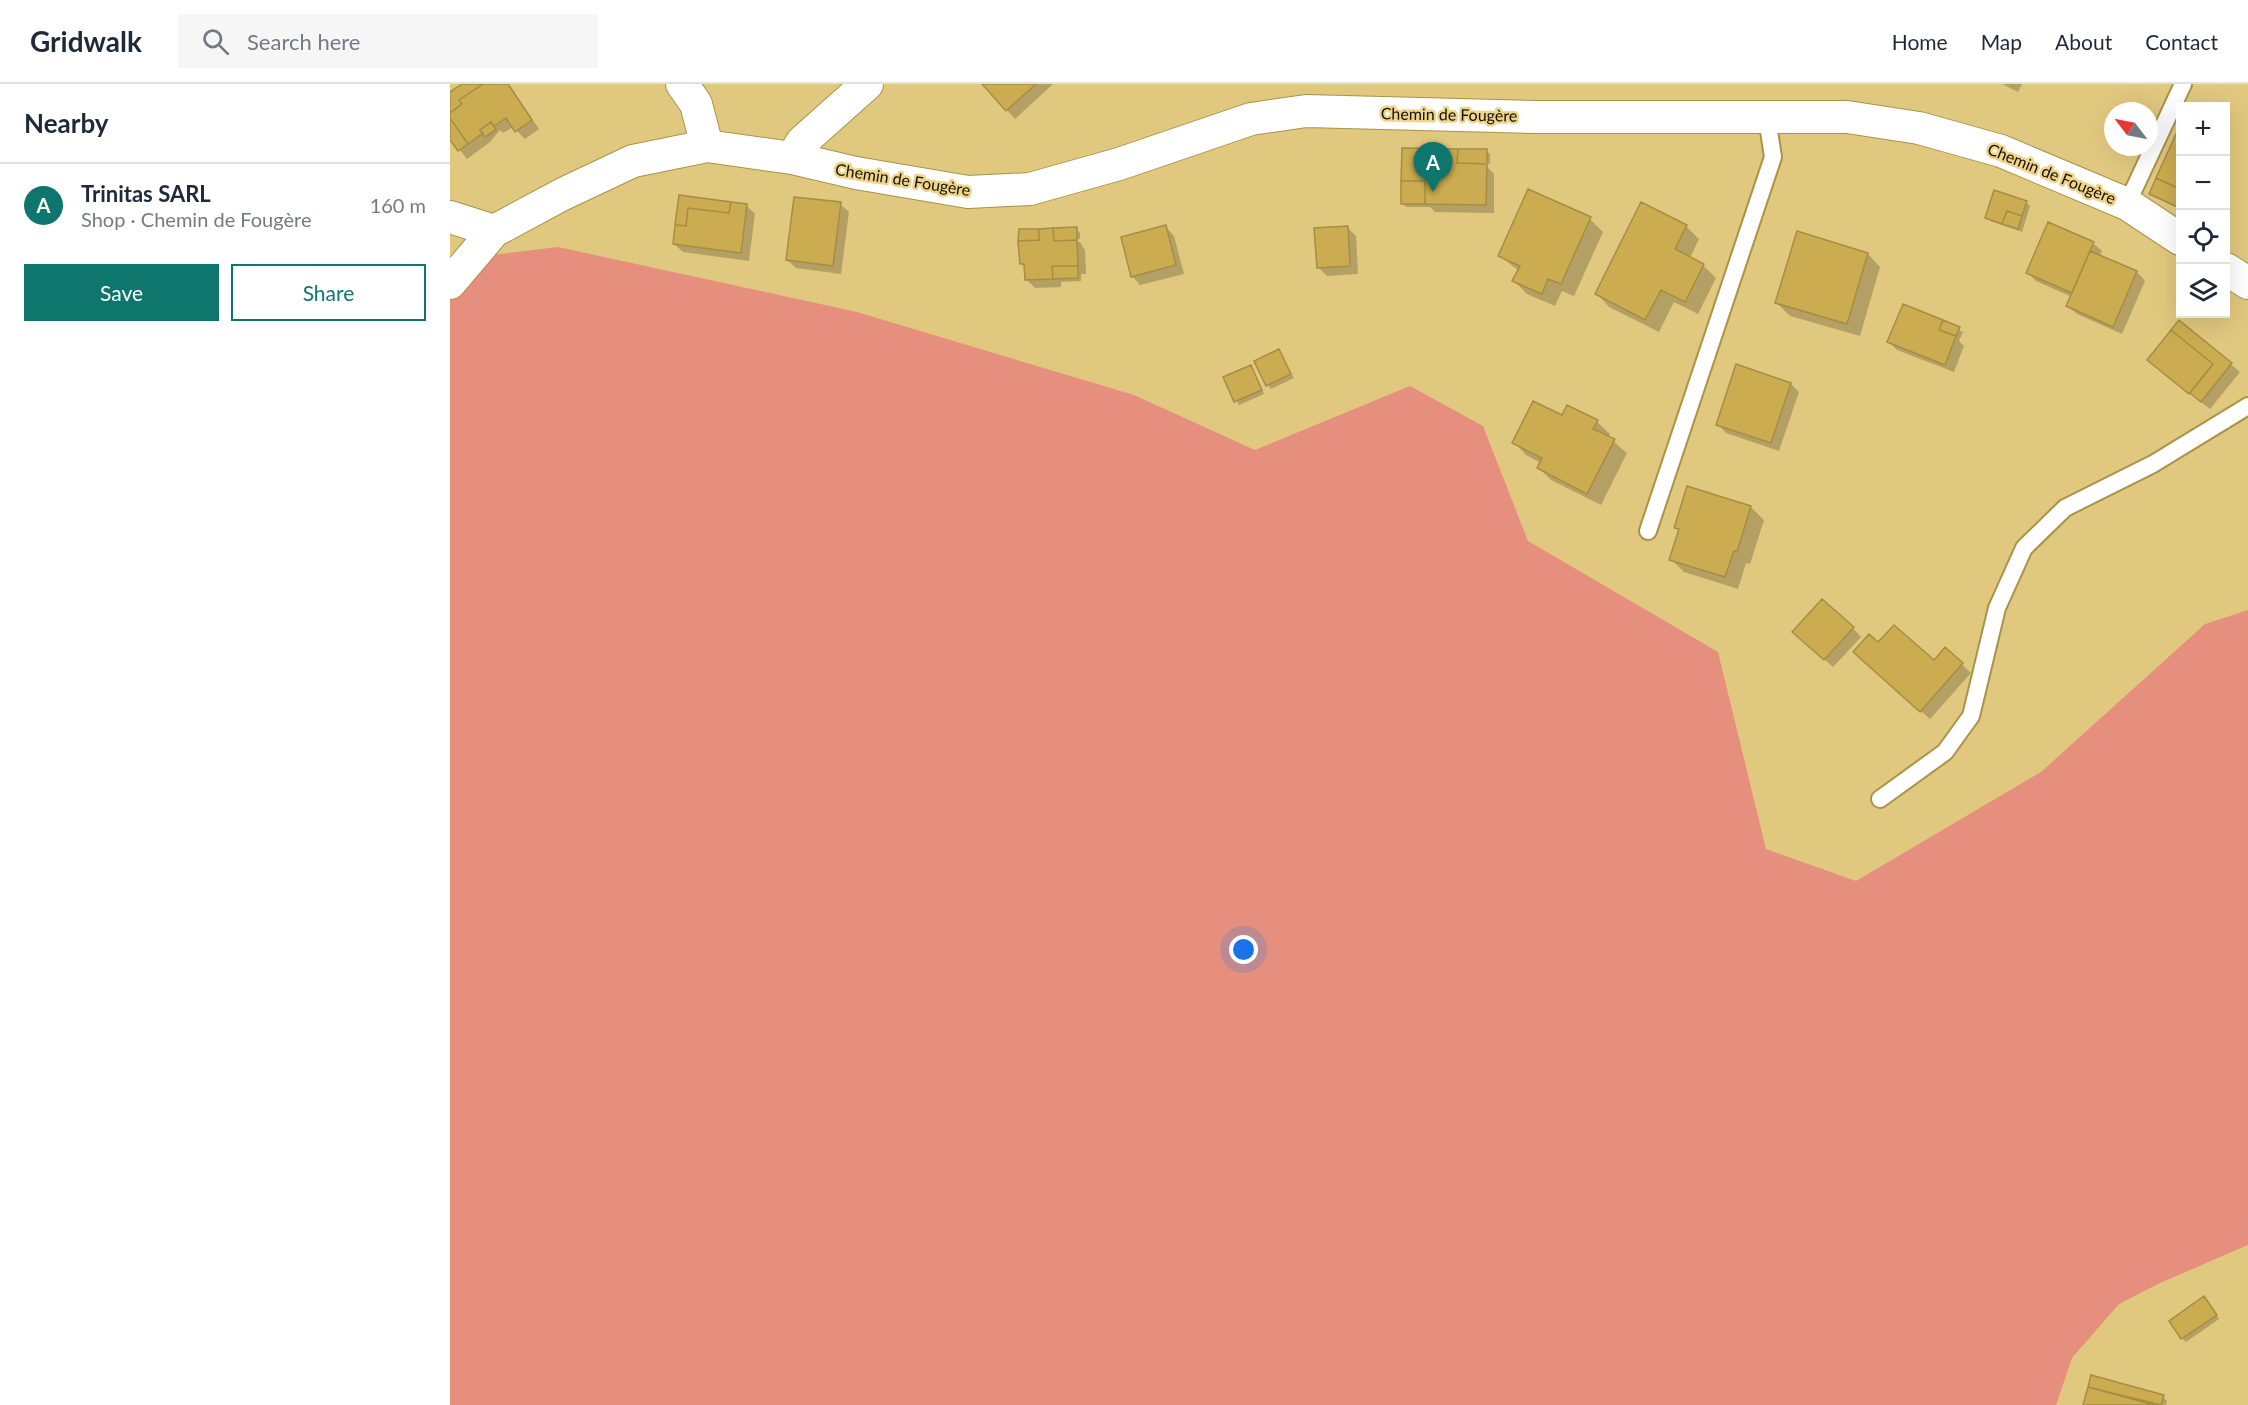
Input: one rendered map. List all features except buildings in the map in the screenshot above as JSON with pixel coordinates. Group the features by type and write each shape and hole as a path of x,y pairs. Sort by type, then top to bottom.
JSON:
{"street":[{"path":"682,84 696,104 707,146"},
{"path":"792,158 802,142 867,84"},
{"name":"Chemin de Fougère","path":"494,231 563,194 633,161 707,146 792,158 856,173 968,192 1030,189 1119,164 1251,119 1306,111 1537,117 1847,117 1919,128 2001,151 2127,204 2176,236"},
{"path":"450,217 494,231 450,283"},
{"path":"2230,271 2248,283"}],"lane":[{"path":"2127,204 2183,84"},
{"path":"1648,531 1773,157 1767,118"},
{"path":"1880,799 1945,752 1971,716 1997,608 2024,548 2065,508 2153,464 2248,406"}],"shaded area":[{"path":"558,247 857,312 1134,395 1255,450 1410,386 1483,426 1528,541 1718,652 1766,849 1856,881 2041,772 2205,624 2248,610 2248,1245 2160,1283 2119,1304 2072,1358 2056,1405 450,1405 450,269 468,258"}],"place":[{"name":"Trinitas SARL","path":"1433,192"}]}
